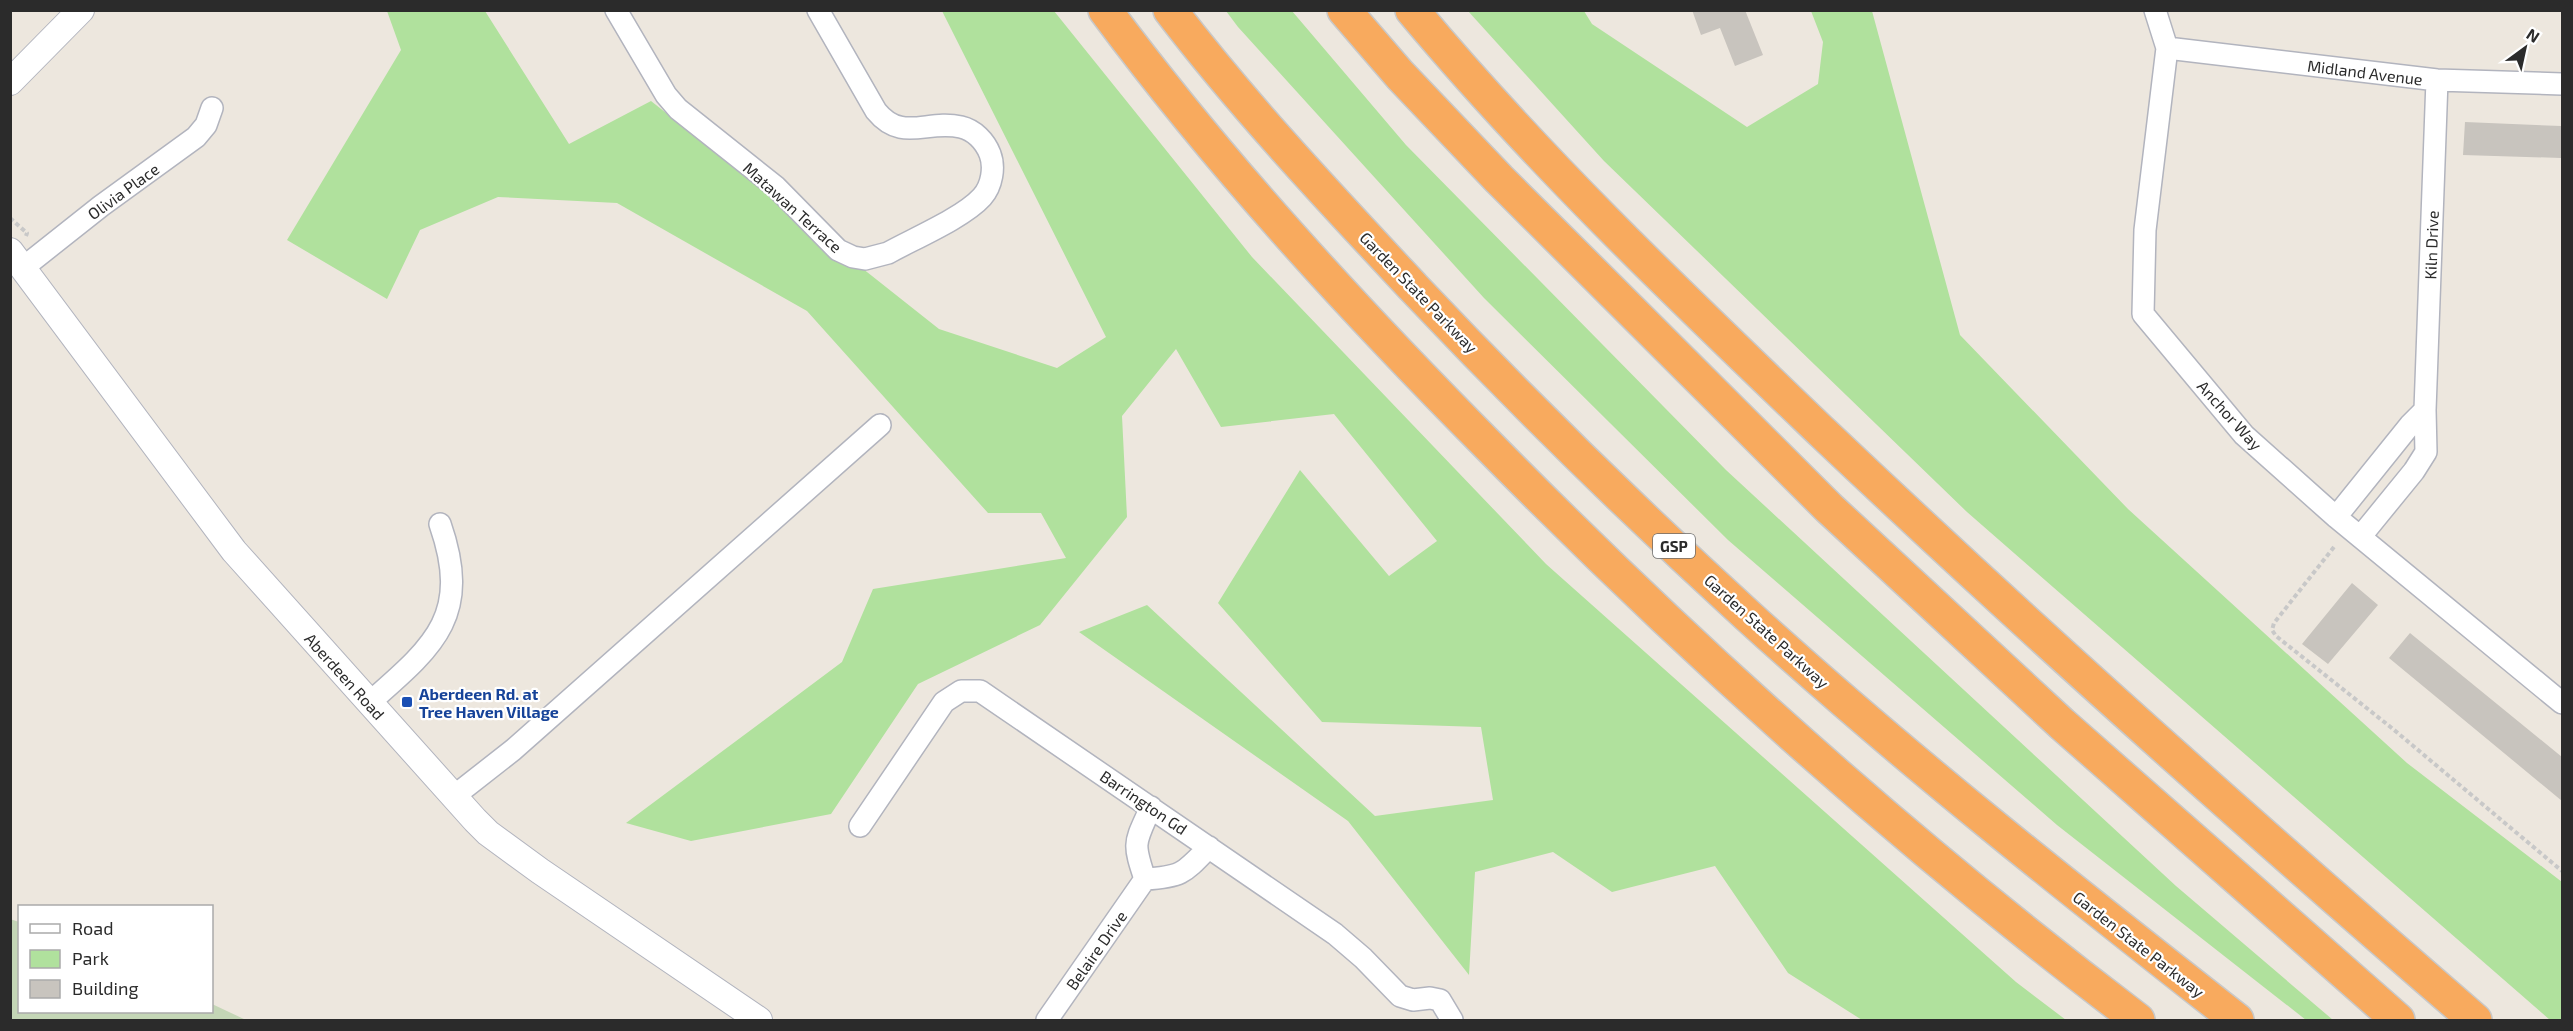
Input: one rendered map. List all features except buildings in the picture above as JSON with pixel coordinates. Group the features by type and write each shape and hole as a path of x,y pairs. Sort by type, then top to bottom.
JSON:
{"highway":[{"path":"1105,10 1206,138 1304,251 1441,398 1587,545 1684,638 1848,786 2000,913 2138,1020"},
{"name":"Garden State Parkway","path":"1170,10 1263,122 1379,251 1500,377 1672,545 1782,646 1954,795 2237,1020"},
{"path":"1344,10 1400,75 1506,186 1674,356 1837,515 2061,724 2398,1020"},
{"path":"1412,10 1528,140 1608,224 1858,465 2164,748 2475,1020"}],"street":[{"path":"10,82 81,10"},
{"name":"Matawan Terrace","path":"616,10 666,95 678,109 776,188 838,250 853,257 875,257 888,253 981,198 992,177 990,152 971,130 960,126 899,128 885,122 876,111 818,10"},
{"name":"Anchor Way","path":"2155,10 2168,48 2145,230 2143,314 2244,435 2336,517 2562,703"},
{"name":"Midland Avenue","path":"2168,48 2437,80 2562,84"},
{"name":"Kiln Drive","path":"2361,536 2414,471 2426,452 2425,410 2437,80"},
{"name":"Olivia Place","path":"20,253 100,207 196,137 206,125 212,108"},
{"name":"Aberdeen Road","path":"20,253 234,551 453,797 489,833 540,871 759,1020"},
{"path":"2336,517 2410,425 2425,410"},
{"path":"453,797 567,703 880,425"},
{"path":"369,703 420,658 445,622 453,579 449,551 440,524"},
{"name":"Barrington Gd","path":"860,826 944,702 961,691 970,690 988,695 1335,934 1363,957 1400,996 1413,1000 1430,998 1440,1000 1452,1020"},
{"path":"1151,807 1137,838 1135,850 1145,879 1179,875 1209,847"},
{"name":"Belaire Drive","path":"1047,1020 1145,879"}],"path":[{"path":"10,218 27,233 20,253"},
{"path":"2334,547 2274,624 2272,630 2276,636 2393,729 2562,871"}],"green space":[{"path":"387,11 485,11 569,144 651,101 939,329 1057,368 1106,337 942,11 1054,11 1252,257 1546,564 2016,982 2066,1020 1862,1020 1788,973 1715,866 1612,892 1553,852 1475,872 1469,975 1348,821 1079,632 1147,605 1375,816 1493,800 1481,727 1322,722 1218,603 1300,470 1389,576 1437,541 1334,414 1221,427 1176,349 1122,416 1127,517 1040,625 918,684 831,814 691,841 626,823 842,662 873,589 1066,558 1041,513 988,513 807,311 617,203 498,197 420,230 387,299 287,240 401,50"},
{"path":"1226,11 1292,11 1406,145 1726,470 2176,886 2333,1020 2306,1020 2057,825 1728,540 1484,298"},
{"path":"1468,11 1584,11 1592,24 1747,127 1818,84 1823,42 1811,11 1872,11 1960,335 2128,509 2407,763 2562,882 2562,1020 2550,1020 1967,512 1604,161"},
{"path":"10,919 18,922 18,1013 213,1013 213,1004 246,1020 11,1020"}],"place":[{"name":"Aberdeen Rd. at Tree Haven Village","path":"407,702"}]}
